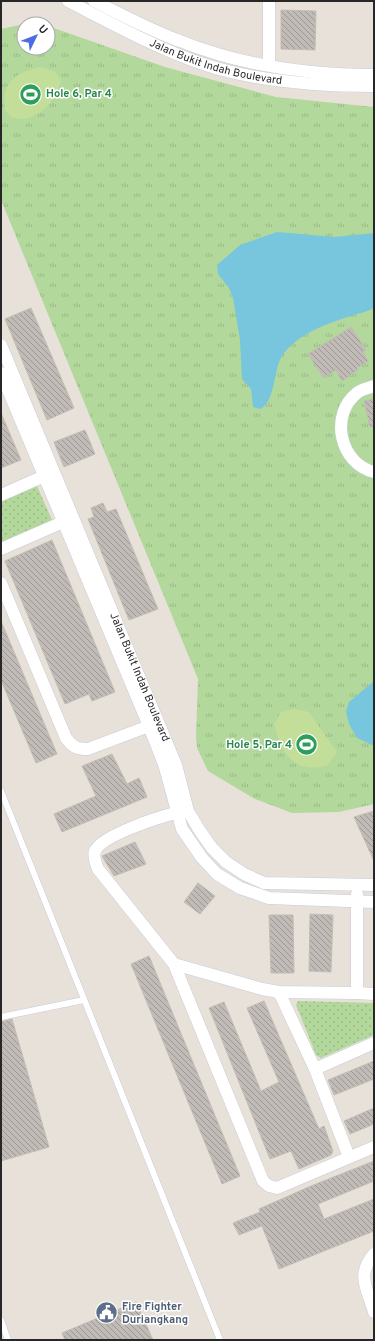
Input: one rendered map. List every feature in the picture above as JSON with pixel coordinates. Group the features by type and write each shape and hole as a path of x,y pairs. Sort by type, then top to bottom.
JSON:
{"street":[{"name":"Jalan Bukit Indah Boulevard","path":"68,1 202,64 231,72 280,81 342,86 374,86"},
{"path":"94,1 180,41 231,58 268,65 343,75 374,75"},
{"path":"268,65 269,1"},
{"path":"1,345 49,474 154,724 176,813 182,829 202,858 217,874 240,888 269,898 374,902"},
{"path":"1,373 49,474"},
{"path":"374,386 357,392 347,404 341,419 341,435 346,450 355,462 369,471 374,472"},
{"path":"1,495 49,474"},
{"path":"1,549 68,520"},
{"path":"1,583 66,738 72,747 78,749 88,749 154,724"},
{"name":"Jalan Bukit Indah Boulevard","path":"154,724 176,765 188,811 200,831 226,862 244,874 264,883 374,885"},
{"path":"188,811 176,813 143,824 107,839 98,847 94,858 98,869 174,964 263,1181 269,1186 277,1188 374,1147"},
{"path":"357,993 356,901 358,884"},
{"path":"174,964 262,989 279,992 374,994"},
{"path":"279,992 315,1069 349,1157"},
{"path":"315,1069 374,1043"},
{"path":"374,1254 365,1264 363,1277 374,1312"}],"lane":[{"path":"1,791 220,1340"},
{"path":"1,1017 84,1000"},
{"path":"1,1320 8,1340"}],"green space":[{"path":"16,26 16,56 56,56 56,29 165,67 276,97 374,107 374,804 339,812 292,813 253,798 208,771 197,748 198,679 1,200 1,29"},
{"name":"Hole 6, Par 4","path":"40,67 54,71 61,80 59,88 51,102 38,114 22,119 14,118 5,110 4,101 7,86 16,76 31,69"},
{"path":"37,486 52,520 1,542 1,502"},
{"name":"Hole 5, Par 4","path":"295,709 309,712 337,752 327,766 306,767 297,764 285,753 274,724 281,712"},
{"path":"298,1001 374,1003 374,1035 321,1058 316,1055 296,1005"}],"water":[{"path":"277,232 334,237 374,233 374,308 322,326 304,336 288,348 279,361 269,400 260,409 253,407 251,389 242,379 240,340 233,298 229,288 218,274 217,265 240,245"},
{"path":"374,681 374,746 357,738 349,724 346,712 349,702"}],"building":[{"path":"281,10 316,11 315,50 281,49"},
{"path":"31,308 74,408 47,420 5,319"},
{"path":"351,327 366,350 363,352 368,361 342,381 336,370 324,378 308,354"},
{"path":"374,399 374,427 370,427 364,401"},
{"path":"1,413 21,460 1,468"},
{"path":"85,430 95,454 64,467 54,442"},
{"path":"103,503 107,512 116,509 158,609 129,620 88,519 94,517 91,508"},
{"path":"52,540 115,692 92,701 89,694 65,704 5,561"},
{"path":"1,621 57,754 36,763 1,680"},
{"path":"112,754 127,784 139,778 147,797 62,832 54,814 96,796 82,766"},
{"path":"374,811 374,861 354,817"},
{"path":"135,842 146,864 114,876 102,856"},
{"path":"198,883 215,896 200,914 184,902"},
{"path":"310,914 333,915 331,972 309,971"},
{"path":"269,915 293,915 294,973 271,973"},
{"path":"149,956 240,1176 222,1184 131,964"},
{"path":"264,1001 319,1129 324,1126 333,1151 331,1155 299,1169 291,1151 270,1159 209,1008 224,1002 261,1091 279,1082 247,1008"},
{"path":"12,1019 49,1147 1,1161 1,1022"},
{"path":"374,1061 374,1079 334,1095 328,1080"},
{"path":"374,1108 374,1124 350,1134 344,1121"},
{"path":"374,1161 374,1181 318,1204 324,1219 374,1199 374,1231 279,1269 262,1226 239,1235 233,1223 260,1212 259,1209 311,1186"},
{"path":"136,1302 153,1340 65,1340 62,1333"}],"place":[{"name":"Hole 6, Par 4","path":"30,94"},
{"name":"Hole 5, Par 4","path":"307,745"},
{"name":"Fire Fighter Duriangkang","path":"107,1313"}]}
